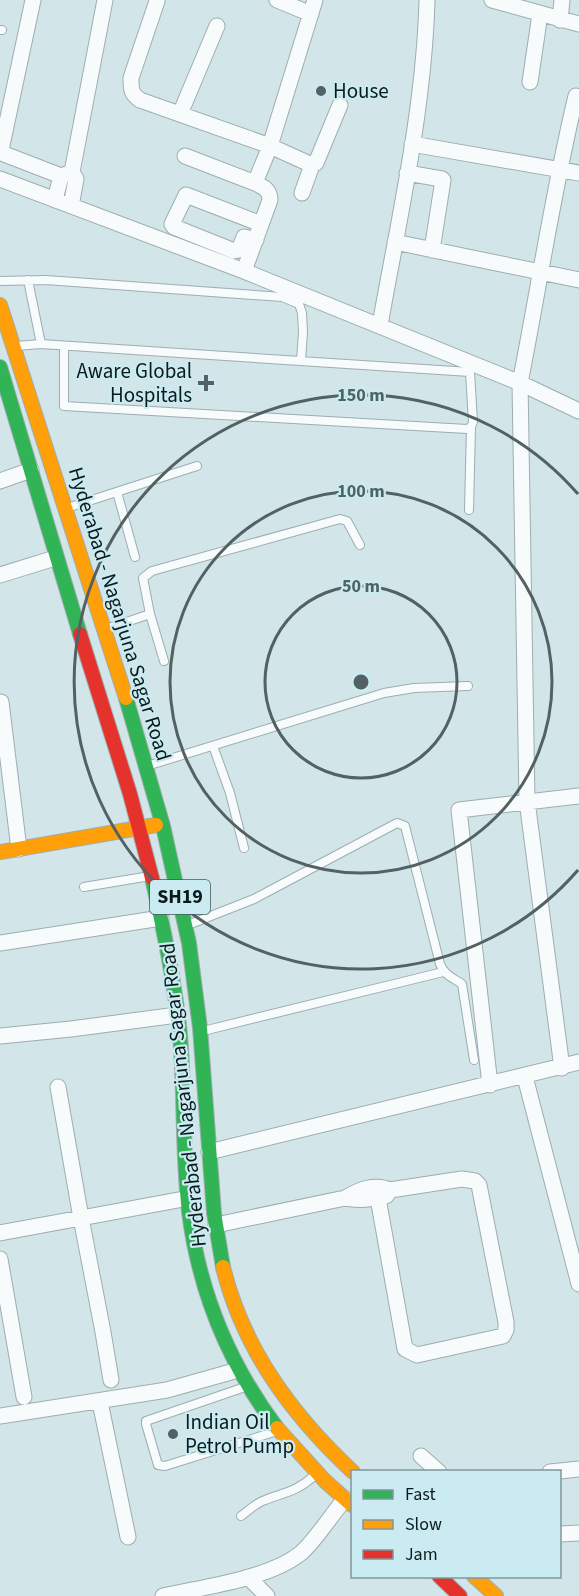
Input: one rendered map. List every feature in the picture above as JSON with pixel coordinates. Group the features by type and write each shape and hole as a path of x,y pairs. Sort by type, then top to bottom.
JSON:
{"main road":[{"name":"Hyderabad - Nagarjuna Sagar Road","path":"0,305 146,766 186,926 201,1032 216,1224 220,1256 230,1295 252,1345 277,1387 305,1425 351,1470"},
{"name":"Hyderabad - Nagarjuna Sagar Road","path":"0,368 6,409 31,470 140,829 161,918 181,1048 189,1198 197,1260 208,1302 238,1370 279,1430 317,1473 349,1502"},
{"path":"0,852 162,824"},
{"path":"441,1578 457,1595"},
{"path":"476,1578 496,1596"}],"street":[{"path":"33,0 2,150 4,154 76,179 71,206"},
{"path":"56,200 67,174 105,0"},
{"path":"255,183 270,146 313,7 277,0"},
{"path":"407,220 412,144 425,52 427,0"},
{"path":"560,20 562,0"},
{"path":"157,1 131,78 131,91 134,96 270,146 312,165"},
{"path":"498,1 525,5 540,14 579,24"},
{"path":"530,82 540,14"},
{"path":"180,114 217,26"},
{"path":"562,1068 527,801 520,383 542,273 559,169 576,96"},
{"path":"302,193 312,165 316,163 340,105"},
{"path":"412,144 579,173"},
{"path":"185,156 266,188 270,197 244,271"},
{"path":"380,325 395,242 411,174"},
{"path":"411,174 443,180 432,250"},
{"path":"0,179 380,325 471,368 520,383 579,411"},
{"path":"256,240 244,237 238,250 234,251 174,227 172,224 186,195 261,224"},
{"path":"395,242 579,280"},
{"path":"0,481 31,470"},
{"path":"0,575 56,558"},
{"path":"1,702 4,763 19,849"},
{"path":"490,1085 459,810 579,796"},
{"path":"0,943 161,918"},
{"path":"0,1036 177,1015"},
{"path":"209,1152 562,1068 579,1062"},
{"path":"525,1077 578,1276"},
{"path":"58,1087 111,1380"},
{"path":"216,1224 345,1198 359,1201 384,1194 462,1179 475,1180 479,1185 506,1322 503,1336 417,1355 405,1349 384,1194"},
{"path":"0,1233 189,1198"},
{"path":"0,1259 24,1397"},
{"path":"0,1416 167,1390 238,1370"},
{"path":"100,1402 128,1537"},
{"path":"421,1456 438,1470"},
{"path":"561,1471 579,1469"},
{"path":"163,1596 248,1577 277,1568 301,1552 349,1502"},
{"path":"561,1534 579,1533"},
{"path":"248,1577 267,1596"},
{"path":"457,1595 465,1578"}],"lane":[{"path":"28,280 41,344"},
{"path":"0,281 28,280 282,297 299,304 302,313 301,361"},
{"path":"12,346 41,344 301,361 471,368 473,422 469,510"},
{"path":"64,346 64,406 455,428 471,427"},
{"path":"65,509 197,466"},
{"path":"117,492 135,557"},
{"path":"164,661 150,614 143,578 152,571 340,519 347,521 360,545"},
{"path":"104,630 150,614"},
{"path":"146,766 384,693 414,688 468,686"},
{"path":"213,747 230,793 244,848"},
{"path":"186,926 254,899 397,823 405,826 443,972 462,984 474,1060"},
{"path":"84,887 151,876"},
{"path":"201,1032 443,972"},
{"path":"248,1386 147,1421 158,1466 165,1467 279,1430"},
{"path":"241,1516 263,1501 303,1487 317,1473"}],"traffic: fast":[{"path":"0,367 80,634"},
{"path":"126,698 163,826 189,943 200,1028 214,1213 223,1267"},
{"path":"152,878 169,956 178,1015 182,1057 187,1190 200,1270 219,1326 231,1352 244,1378 277,1428"}],"traffic: slow":[{"path":"0,305 126,698"},
{"path":"0,852 156,825"},
{"path":"223,1267 243,1326 273,1379 290,1404 351,1470"},
{"path":"277,1428 325,1481 351,1504"},
{"path":"476,1578 496,1596"}],"traffic: jam":[{"path":"80,634 130,794 152,878"},
{"path":"441,1578 460,1596"}],"place":[{"name":"House","path":"321,91"},
{"name":"Aware Global Hospitals","path":"206,383"},
{"name":"Indian Oil Petrol Pump","path":"173,1434"}]}
